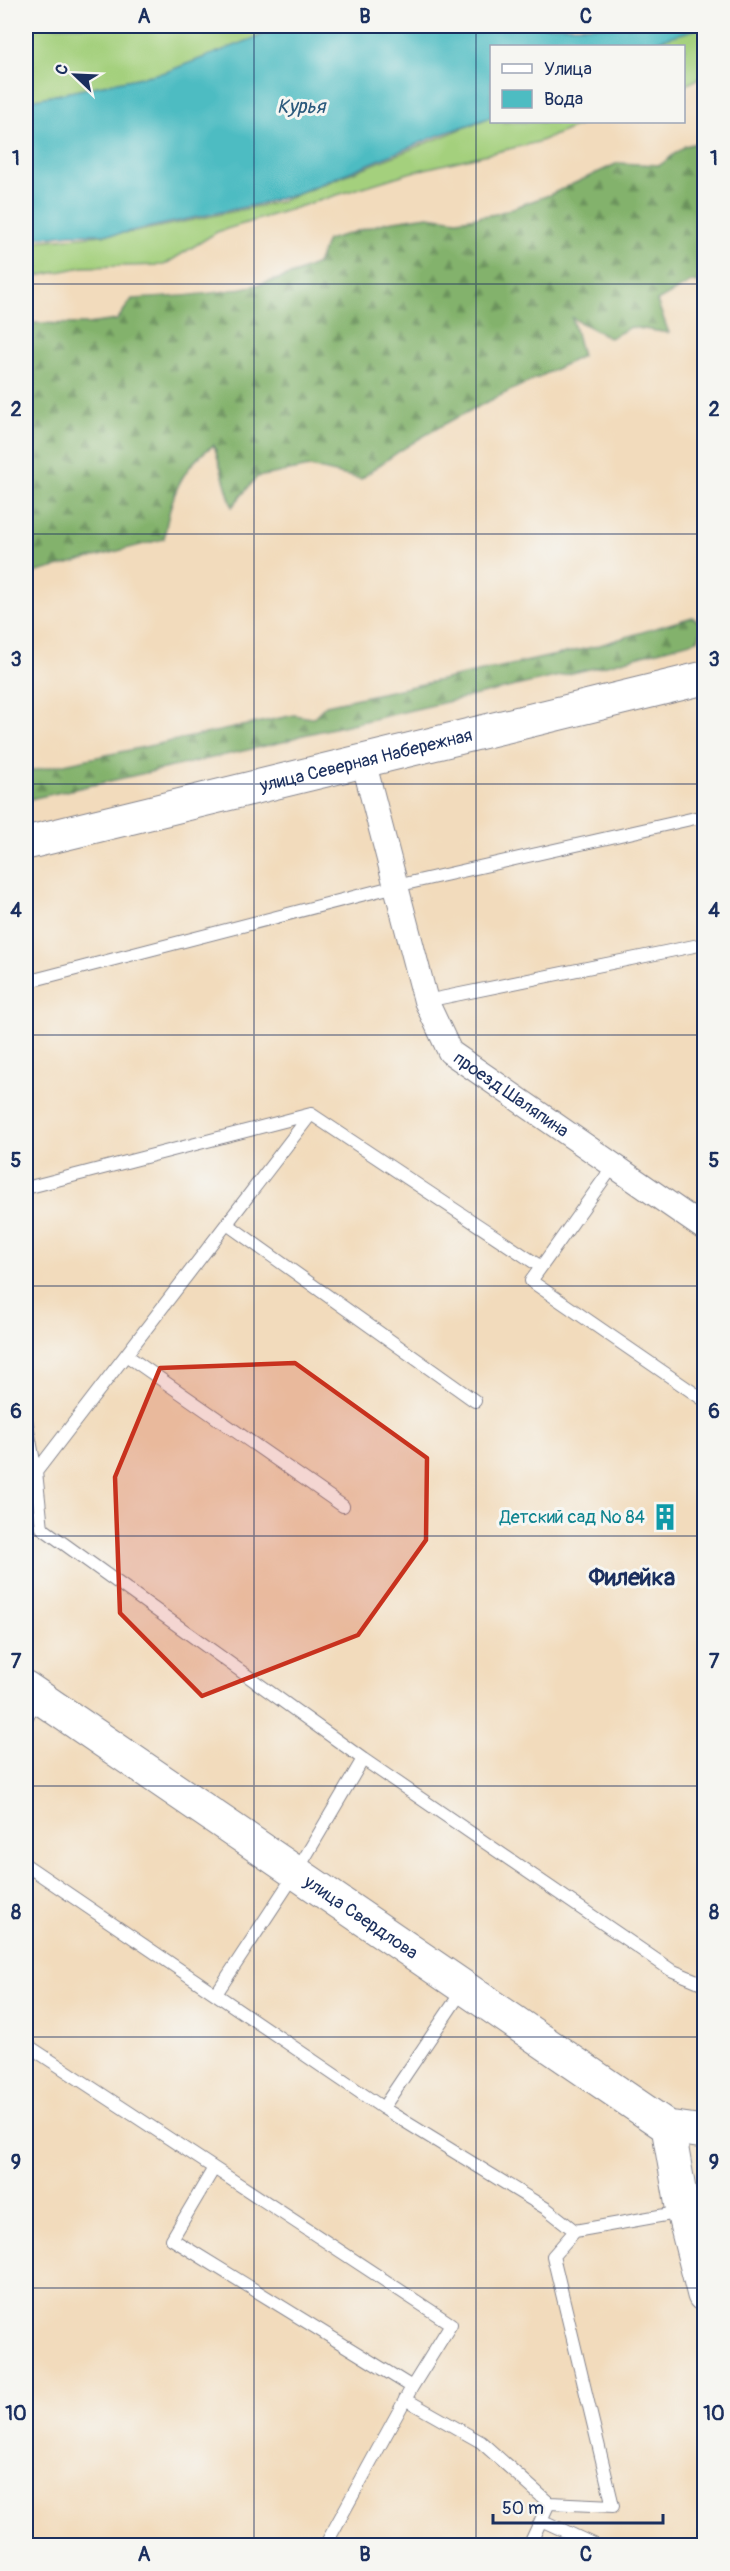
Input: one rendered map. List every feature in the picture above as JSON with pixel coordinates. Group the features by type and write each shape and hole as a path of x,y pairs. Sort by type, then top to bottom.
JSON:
{"street":[{"name":"улица Северная Набережная","path":"26,843 705,678"},
{"name":"проезд Шаляпина","path":"363,760 426,1001 450,1052 705,1228"},
{"name":"улица Свердлова","path":"30,1701 297,1871 668,2127 705,2132"},
{"path":"668,2127 683,2212 705,2295"}],"lane":[{"path":"26,982 396,886 705,816"},
{"path":"426,1001 705,944"},
{"path":"26,1188 311,1114 541,1267"},
{"path":"26,1485 311,1114"},
{"path":"614,1165 531,1281 705,1400"},
{"path":"227,1224 475,1401"},
{"path":"126,1355 343,1506"},
{"path":"26,1419 36,1472 42,1528 363,1759 671,1970 705,1984"},
{"path":"216,1994 297,1871 363,1759"},
{"path":"26,1865 383,2108 547,2209 575,2231"},
{"path":"383,2108 465,1987"},
{"path":"30,2047 451,2324 412,2386 325,2546"},
{"path":"214,2168 172,2239 412,2386"},
{"path":"405,2399 481,2442 549,2504 613,2506 553,2256 575,2231 683,2212"},
{"path":"529,2546 549,2504"},
{"path":"541,2520 597,2546"}],"highlighted area":[{"path":"295,1363 427,1458 426,1540 358,1635 202,1696 120,1613 115,1477 160,1368"}],"green space":[{"path":"26,26 286,26 166,72 26,101"},
{"path":"704,26 704,76 685,86 685,45 643,45"},
{"path":"490,117 490,123 586,123 538,142 412,172 217,232 164,265 83,267 26,278 26,242 135,232 279,202"},
{"path":"704,141 704,284 691,282 657,301 669,333 631,327 610,338 572,318 582,356 440,427 386,460 361,479 310,467 257,477 232,507 214,445 192,464 178,486 169,511 164,539 26,575 26,323 87,324 117,320 132,299 227,291 273,281 317,264 327,240 387,222 428,216 457,220 496,214 549,195 618,163 660,165 685,146"},
{"path":"692,617 703,624 698,640 607,665 26,800 26,772 294,715 313,718 326,705 593,647"}],"water":[{"name":"Курья","path":"286,26 704,26 642,45 490,45 490,117 439,135 296,194 259,204 117,234 71,234 26,239 26,101 166,72"}],"place":[{"name":"Детский сад № 84","path":"665,1517"}],"district":[{"name":"Филейка","path":"632,1577"}]}
